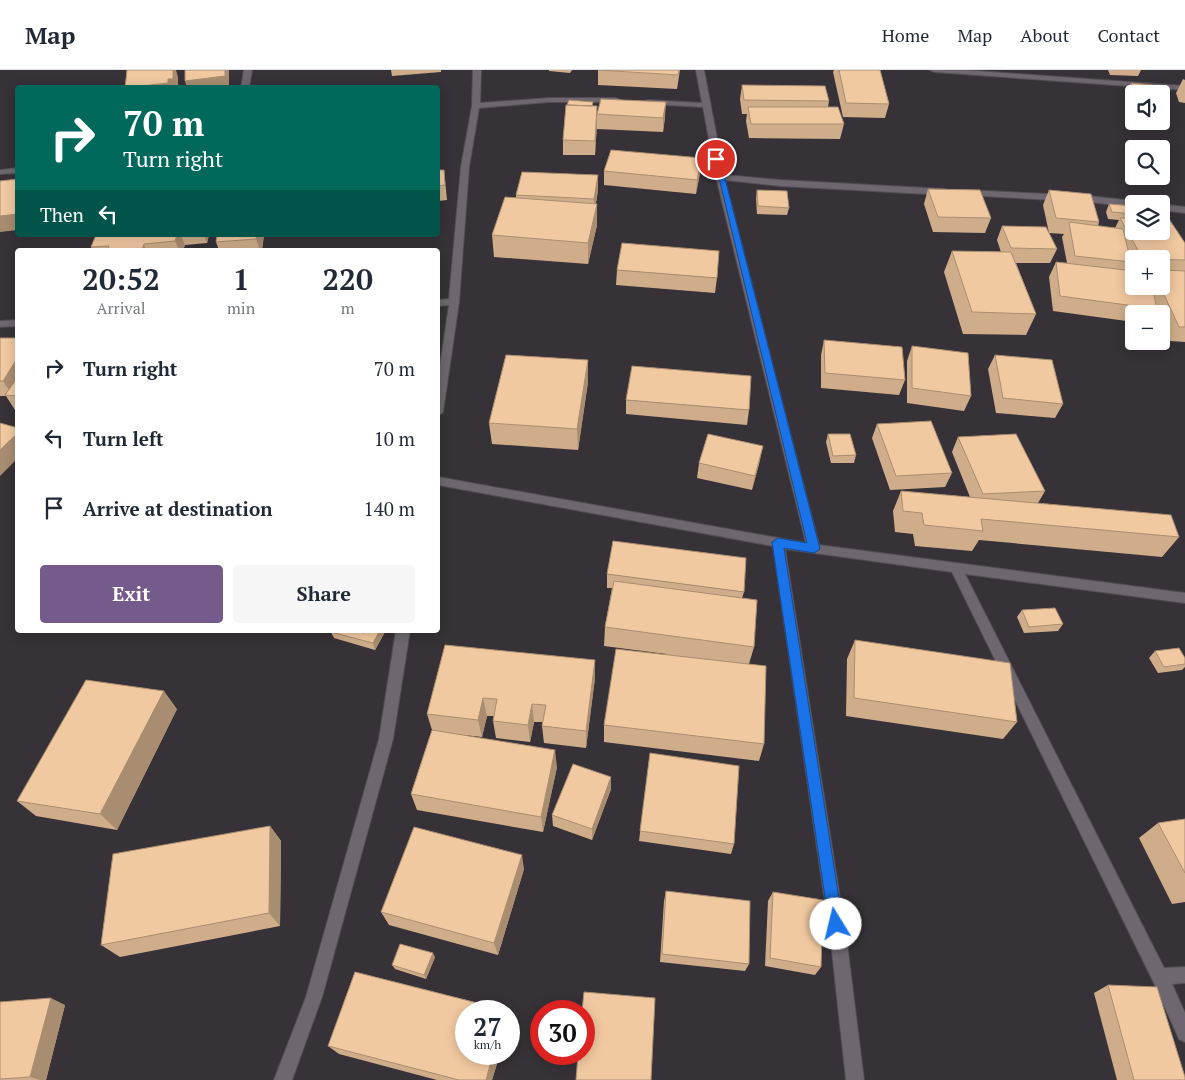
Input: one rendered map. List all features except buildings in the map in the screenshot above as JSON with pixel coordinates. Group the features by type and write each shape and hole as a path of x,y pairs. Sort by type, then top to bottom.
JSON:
{"street":[{"path":"246,85 248,70"},
{"path":"440,398 454,302 465,167 476,106 477,70"},
{"path":"700,70 705,105 720,177 814,549"},
{"path":"934,70 1185,88"},
{"path":"476,106 550,100 621,100"},
{"path":"640,101 705,105"},
{"path":"0,172 15,170"},
{"path":"720,177 882,189 1089,199 1125,203"},
{"path":"1170,208 1185,210"},
{"path":"440,303 454,302"},
{"path":"0,324 15,323"},
{"path":"440,481 814,549 1185,598"},
{"path":"778,542 839,943 854,1080"},
{"path":"956,568 1160,977 1185,1033"},
{"path":"283,1080 314,997 386,740 403,633"},
{"path":"1160,977 1185,974"}],"route":[{"path":"716,159 814,549 778,542 836,924"}]}
